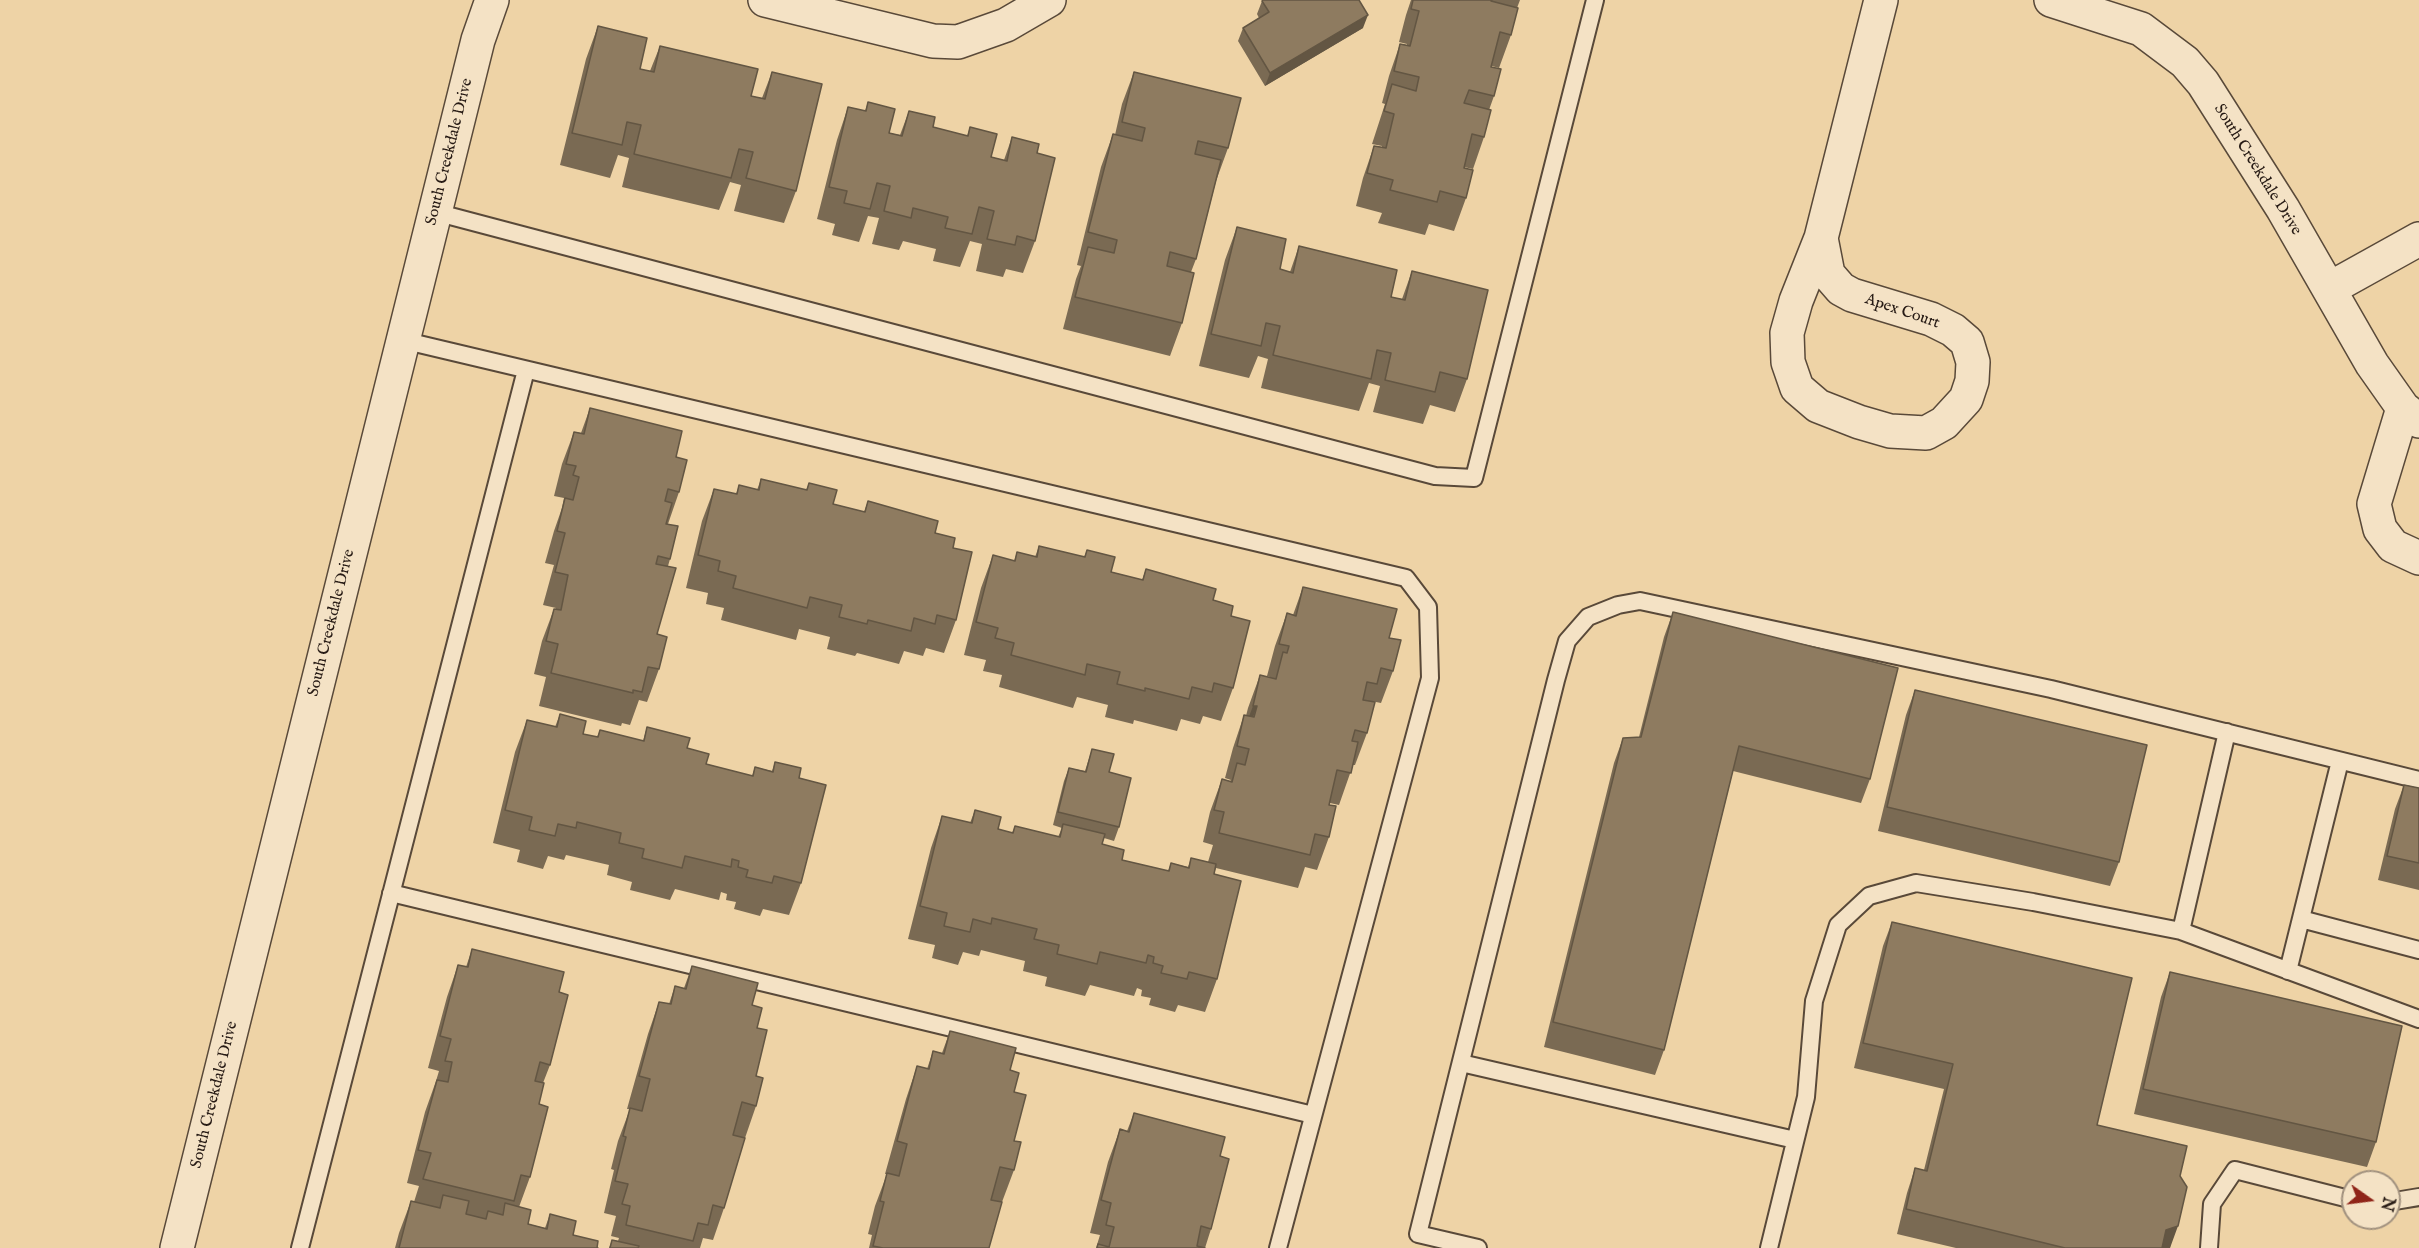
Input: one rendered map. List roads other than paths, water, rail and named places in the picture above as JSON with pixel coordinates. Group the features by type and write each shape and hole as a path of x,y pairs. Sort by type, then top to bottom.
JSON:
{"street":[{"name":"South Creekdale Drive","path":"177,1248 402,340 478,40 492,0"},
{"path":"765,0 933,41 958,42 1006,25 1048,0"},
{"name":"Apex Court","path":"1821,238 1828,274 1841,289 1852,296 1931,319 1953,330 1967,342 1973,362 1972,381 1966,399 1944,423 1926,433 1890,431 1858,422 1818,406 1797,388 1788,362 1787,333 1796,301 1821,238 1881,0"},
{"name":"South Creekdale Drive","path":"2051,0 2141,30 2185,62 2203,83 2283,209 2372,364 2414,414 2374,504 2380,529 2393,546 2419,558"},
{"path":"2329,289 2419,239"}],"lane":[{"path":"435,212 1435,476 1474,478 1595,0"},
{"path":"402,340 1406,578 1428,607 1430,678 1278,1248"},
{"path":"300,1248 526,370"},
{"path":"1478,1248 1418,1234 1567,641 1588,617 1618,605 1640,601 2051,689 2419,780"},
{"path":"2181,931 2227,732"},
{"path":"2288,971 2340,761"},
{"path":"1770,1248 1806,1097 1814,1001 1838,925 1869,896 1916,883 2033,902 2181,931 2419,1019"},
{"path":"392,893 1313,1115"},
{"path":"2301,919 2419,950"},
{"path":"1461,1062 1795,1140"},
{"path":"2209,1248 2212,1204 2235,1170 2341,1197"},
{"path":"2401,1200 2419,1197"}]}
